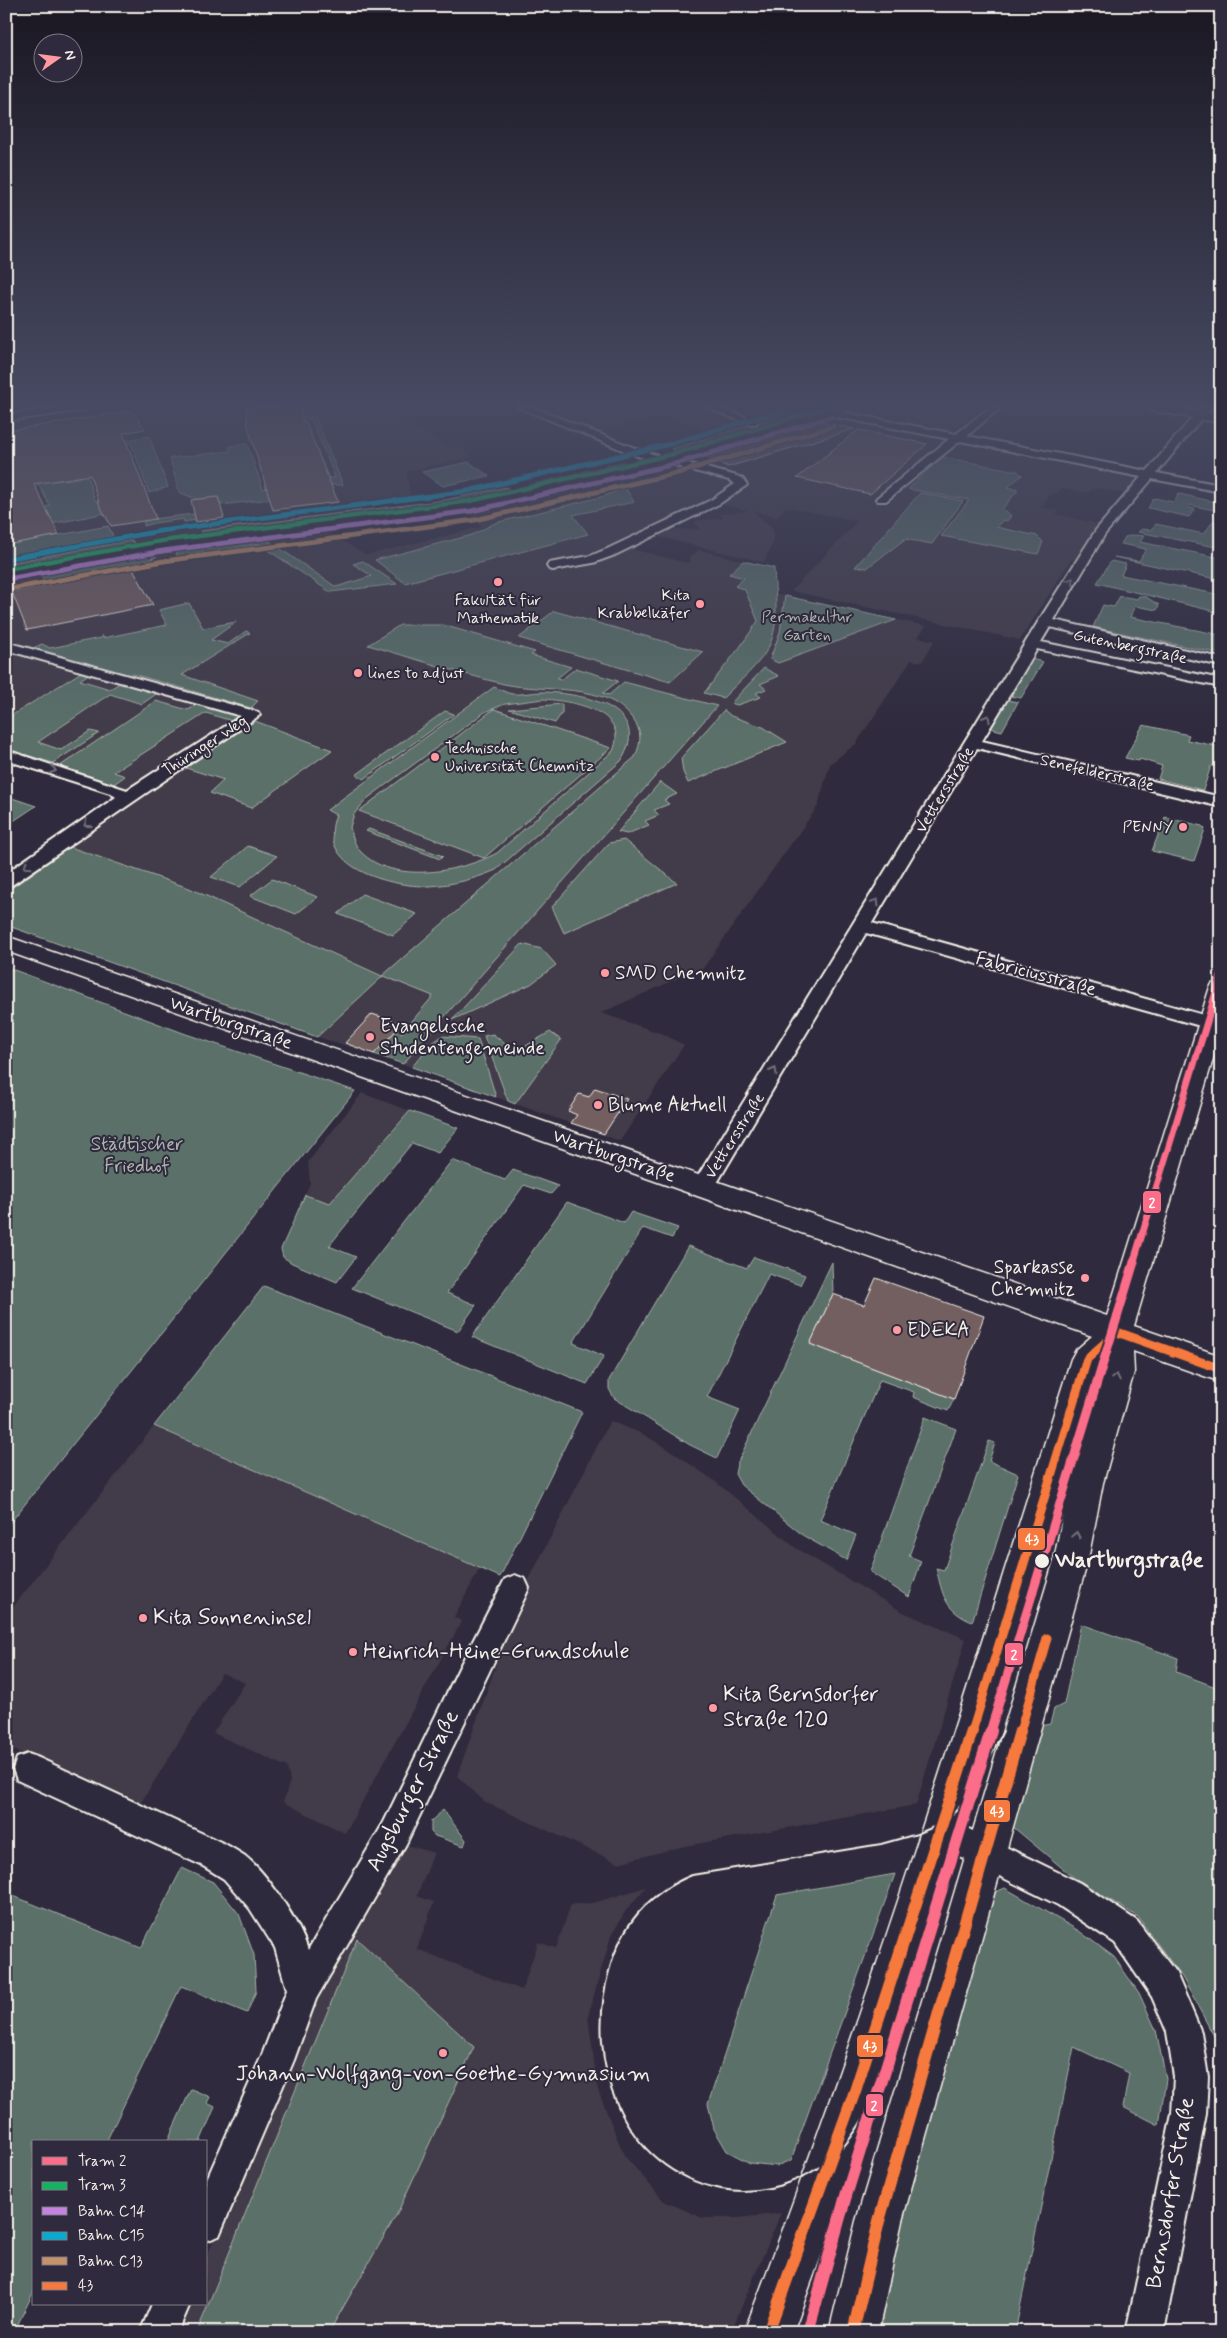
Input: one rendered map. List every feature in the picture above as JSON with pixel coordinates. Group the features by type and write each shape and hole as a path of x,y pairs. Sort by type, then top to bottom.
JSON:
{"street":[{"path":"6,561 160,534 305,516"},
{"path":"6,574 155,547 397,516"},
{"path":"553,566 594,559 686,516"},
{"name":"Vettersstraße","path":"703,1187 1045,622 1100,533 1114,516"},
{"path":"1045,622 1221,662"},
{"name":"Gutenbergstraße","path":"1032,644 1221,683"},
{"name":"Thüringer Weg","path":"6,646 253,716 127,797"},
{"name":"Senefelderstraße","path":"973,743 1221,802"},
{"path":"6,755 116,790 127,797 6,881"},
{"name":"Fabriciusstraße","path":"862,926 1211,1022"},
{"name":"Wartburgstraße","path":"6,943 1221,1369"},
{"path":"853,2332 879,2221 1071,1560 1086,1483 1118,1372 1117,1332 1221,990"},
{"path":"768,2332 825,2186 942,1831 1087,1359 1117,1332"},
{"name":"Augsburger Straße","path":"208,2218 277,2060 303,1990 395,1833 461,1694 515,1588"},
{"path":"28,1769 214,1856 235,1868 262,1898 289,1941 303,1990"},
{"name":"Bernsdorfer Straße","path":"942,1831 1069,1894 1126,1932 1164,1985 1184,2032 1191,2077 1189,2114 1145,2332"},
{"path":"159,2332 170,2306"}],"shaded area":[{"name":"Technische Universität Chemnitz","path":"6,516 351,516 324,530 366,555 481,527 471,516 691,516 628,548 687,563 691,560 688,559 699,550 743,561 729,574 744,578 736,585 745,589 926,626 918,637 934,641 922,662 911,660 856,744 830,764 818,806 699,974 692,972 601,1013 663,1034 684,1045 620,1141 374,1054 317,1037 382,976 158,876 73,949 6,926 6,892 135,801 114,784 6,749"},
{"name":"Technische Universität Chemnitz","path":"722,516 759,516 773,529 773,543 764,562 655,536 668,530 699,529 694,521 723,518"},
{"name":"Technische Universität Chemnitz","path":"833,516 957,516 942,536 1037,536 996,527 1003,520 1003,516 1065,516 1106,526 1083,562 1071,560 1020,640 791,591 858,521"},
{"path":"362,1093 410,1111 330,1203 305,1195 310,1183 308,1162"},
{"name":"Kita Bernsdorfer Straße 120","path":"610,1421 641,1433 673,1452 716,1482 796,1548 903,1612 966,1639 916,1805 685,1846 618,1863 485,1802 457,1776 520,1597"},
{"path":"154,1426 480,1568 454,1617 462,1621 345,1833 283,1802 290,1781 287,1767 213,1733 245,1683 222,1673 137,1809 6,1746 6,1616"},
{"name":"Johann-Wolfgang-von-Goethe-Gymnasium","path":"404,1844 434,1853 417,1896 434,1902 417,1949 522,1990 538,1942 556,1948 571,1904 593,1903 646,1887 625,1912 611,1936 588,2016 598,2090 624,2155 664,2201 703,2218 738,2218 781,2213 731,2332 175,2332 186,2306 208,2306 208,2253 315,1999"}],"green space":[{"path":"31,516 90,516 36,527"},
{"path":"195,516 196,520 184,522 183,519 144,526 144,520"},
{"path":"318,516 373,516 203,539 200,531"},
{"path":"523,516 574,516 588,534 405,583 375,560 472,535 495,523"},
{"path":"900,516 952,516 932,544 905,539 867,568 855,567"},
{"path":"956,516 1011,516 1007,521 1003,520 996,527 1037,536 1043,542 1038,554 941,536"},
{"path":"1213,521 1221,523 1221,548 1138,532 1142,529 1150,530 1156,524 1204,534"},
{"path":"108,526 113,536 6,556 6,545"},
{"path":"1134,535 1144,536 1140,542 1221,558 1221,580 1114,557 1139,561 1146,549 1121,544 1125,537"},
{"path":"266,539 336,587 372,576 353,564 363,561 397,584 330,592 259,544 179,558 175,552 177,549"},
{"path":"132,540 136,548 6,572 6,563"},
{"path":"143,554 156,554 157,556 150,560 43,580 39,573"},
{"path":"743,561 774,568 775,628 769,646 760,660 723,698 704,693 758,621 745,590 735,586 744,578 729,574"},
{"path":"1111,561 1126,564 1121,575 1221,595 1221,613 1097,583"},
{"name":"Permakultur Garten","path":"785,596 896,620 778,663 770,659 780,632"},
{"path":"1120,596 1137,599 1139,596 1146,597 1159,605 1157,610 1135,606 1130,617 1221,635 1221,654 1093,627 1103,605 1114,607"},
{"path":"189,603 203,628 236,622 211,640 228,644 246,631 250,633 182,675 258,701 251,708 133,674 125,675 31,649 42,644 50,648 101,638 102,635 103,638 167,625 159,610"},
{"path":"554,611 703,652 670,682 519,638"},
{"path":"400,625 443,625 535,652 531,655 571,667 556,679 561,680 576,668 618,681 603,693 609,695 624,682 717,706 403,1064 374,1054 395,1031 402,1033 433,996 383,976 317,1037 6,925 6,892 70,847 189,888 382,976 635,757 640,742 636,723 620,706 606,698 572,690 520,687 504,684 368,645"},
{"path":"1031,659 1043,662 1021,698 1009,696"},
{"path":"764,668 779,676 760,684 766,689 756,693 761,697 737,705 731,703"},
{"path":"83,671 90,673 80,680 110,689 123,681 159,692 142,704 110,694 38,742 61,750 90,731 99,733 53,763 6,749 6,719"},
{"path":"494,687 512,694 558,693 593,700 609,707 621,716 628,728 629,743 621,761 496,870 472,879 429,886 395,883 376,878 346,861 336,848 332,833 336,815 327,810","holes":["543,699 568,702 595,710 606,717 613,726 616,737 613,751 497,853 465,866 447,870 409,872 391,869 375,862 359,850 350,827 354,814 368,798 485,712 505,704"]},
{"path":"1007,700 1018,702 1002,731 986,727 992,726"},
{"path":"156,701 188,710 198,704 240,715 232,721 206,713 114,772 125,776 114,784 60,766"},
{"path":"562,704 562,713 555,723 509,709"},
{"path":"494,709 611,748 484,858 359,811"},
{"path":"724,710 731,716 763,727 787,742 688,783 683,772 681,758"},
{"path":"445,711 454,714 364,779 356,775"},
{"path":"255,721 332,750 251,808 210,793 224,780 186,768"},
{"path":"1143,725 1189,735 1187,740 1221,747 1221,764 1218,767 1211,766 1203,790 1158,779 1162,766 1140,759 1139,761 1125,758"},
{"path":"660,782 677,794 664,800 669,804 654,810 659,815 645,821 649,825 627,834 618,832"},
{"path":"6,796 36,806 6,826"},
{"path":"1165,817 1202,826 1205,829 1194,861 1152,851"},
{"path":"369,829 443,856 440,859 366,831"},
{"path":"624,840 677,883 564,933 552,907 609,843"},
{"path":"248,846 277,856 240,887 211,877"},
{"path":"272,879 318,897 296,914 250,896"},
{"path":"362,894 417,914 393,935 338,914"},
{"path":"522,944 542,949 556,965 531,984 452,1020"},
{"name":"Städtischer Friedhof","path":"6,967 186,1034 355,1091 6,1528"},
{"path":"550,1032 561,1040 515,1104 508,1101 484,1036 493,1034 515,1052"},
{"path":"442,1036 478,1039 496,1097 412,1067 431,1044"},
{"path":"410,1111 458,1128 438,1153 412,1143 329,1246 356,1257 337,1282 292,1263 283,1257 281,1249 305,1195 330,1203"},
{"path":"452,1160 505,1180 513,1170 558,1186 551,1194 524,1185 447,1293 476,1305 458,1331 352,1288"},
{"path":"567,1202 624,1223 631,1212 678,1228 672,1238 643,1228 573,1343 604,1356 587,1384 472,1337"},
{"path":"688,1246 747,1268 754,1257 805,1275 800,1285 769,1274 707,1397 740,1410 717,1458 690,1445 614,1398 609,1389 609,1380"},
{"path":"832,1262 833,1294 810,1344 954,1399 948,1411 913,1397 914,1392 880,1380 820,1520 856,1535 846,1560 804,1536 741,1485 735,1474 737,1464"},
{"path":"264,1286 582,1412 500,1577 154,1426"},
{"path":"925,1417 956,1429 909,1556 921,1561 909,1597 870,1572"},
{"path":"989,1441 995,1443 989,1461 1018,1474 972,1622 956,1612 946,1601 936,1568 944,1570"},
{"path":"1081,1624 1178,1658 1176,1672 1221,1689 1221,2049 1182,1977 1138,1917 1073,1877 1013,1827 1040,1726 1050,1724 1054,1709 1064,1704"},
{"path":"443,1810 466,1840 464,1846 435,1836 431,1832 431,1821"},
{"path":"182,1868 213,1882 239,1914 254,1955 256,1991 247,2013 181,1986 107,2140 32,2140 32,2295 14,2332 6,2332 6,1893 141,1948"},
{"path":"895,1874 791,2160 776,2166 750,2163 727,2151 714,2129 708,2104 777,1895"},
{"path":"1005,1888 1079,1931 1114,1957 1139,1993 1156,2030 1166,2079 1159,2125 1123,2107 1129,2073 1074,2047 1015,2332 880,2332 890,2268 991,1894"},
{"path":"357,1939 474,2047 397,2214 329,2332 197,2332"},
{"path":"191,2089 210,2097 207,2103 215,2107 201,2140 168,2140"}],"building":[{"path":"6,516 50,516 59,535 6,545"},
{"path":"106,516 155,516 156,519 111,526"},
{"path":"195,516 223,516 224,518 196,522"},
{"path":"133,569 153,605 27,630 12,592"},
{"name":"Evangelische Studentengemeinde","path":"372,1014 402,1024 374,1054 345,1043"},
{"name":"Blume Aktuell","path":"595,1088 627,1099 604,1134 571,1123 577,1115 568,1111 579,1094 589,1097"},
{"name":"EDEKA","path":"876,1278 984,1316 954,1399 810,1344 833,1294 864,1305"}],"tram line":[{"name":"3","path":"6,569 161,541 353,516"},
{"name":"2","path":"808,2332 845,2199 971,1795 1221,976"},
{"path":"882,2084 849,2140 834,2156 809,2174 781,2185 751,2191 721,2189 686,2178 658,2160 635,2135 618,2107 607,2075 602,2040 603,2005 614,1954 638,1912 662,1891 692,1875 881,1844 917,1834 945,1822 971,1795 1003,1731"}],"rail line":[{"name":"C15","path":"6,559 160,531 275,516"},
{"name":"C14","path":"8,579 163,551 433,516"},
{"name":"C13","path":"10,589 164,561 475,520 492,516"}],"transit line":[{"name":"43","path":"1117,1332 1221,1369"},
{"name":"43","path":"768,2332 855,2091 896,1969 974,1726 1087,1359 1117,1332"},
{"name":"43","path":"853,2332 879,2221 1047,1638"}],"place":[{"name":"Fakultät für Mathematik","path":"498,582"},
{"name":"Kita Krabbelkäfer","path":"700,604"},
{"name":"lines to adjust","path":"358,673"},
{"name":"Technische Universität Chemnitz","path":"435,757"},
{"name":"PENNY","path":"1183,827"},
{"name":"SMD Chemnitz","path":"605,973"},
{"name":"Evangelische Studentengemeinde","path":"370,1037"},
{"name":"Blume Aktuell","path":"598,1105"},
{"name":"Sparkasse Chemnitz","path":"1085,1278"},
{"name":"EDEKA","path":"897,1330"},
{"name":"Wartburgstraße","path":"1042,1561"},
{"name":"Kita Sonneninsel","path":"143,1618"},
{"name":"Heinrich-Heine-Grundschule","path":"353,1652"},
{"name":"Kita Bernsdorfer Straße 120","path":"713,1708"},
{"name":"Johann-Wolfgang-von-Goethe-Gymnasium","path":"443,2053"}]}
